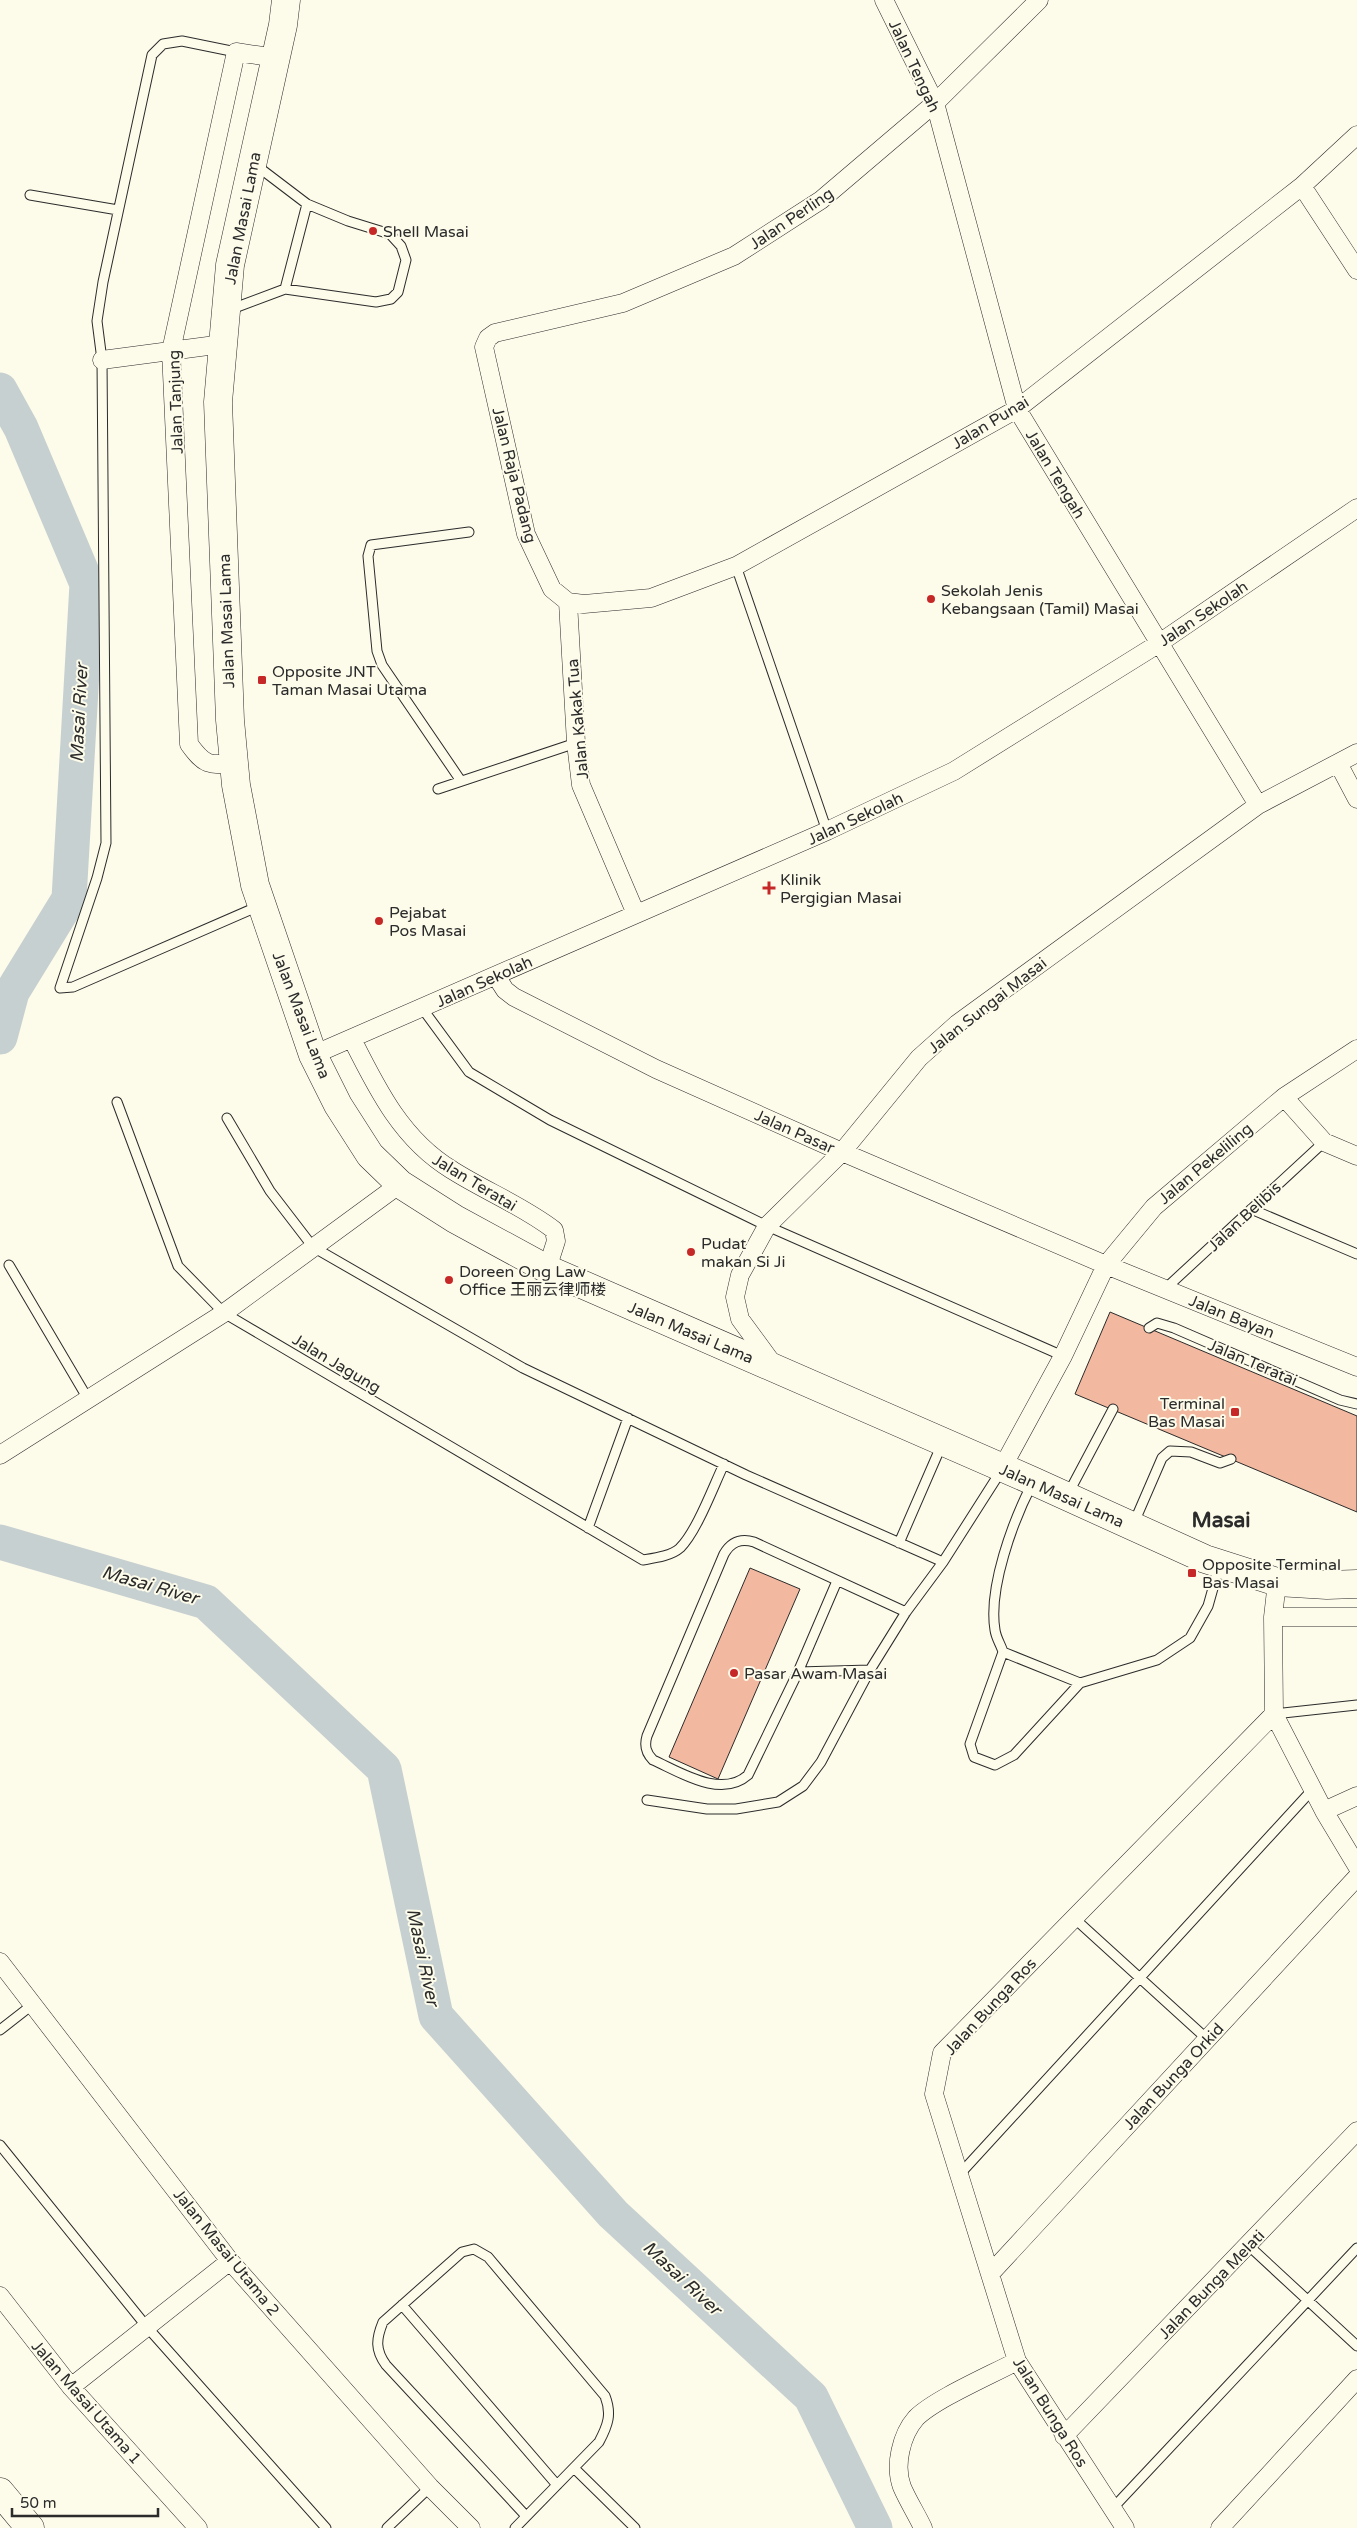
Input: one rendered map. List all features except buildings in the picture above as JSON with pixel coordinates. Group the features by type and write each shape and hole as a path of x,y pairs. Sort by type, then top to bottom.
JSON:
{"main road":[{"name":"Jalan Masai Lama","path":"286,0 276,58 230,265 218,402 230,720 234,763 255,885 314,1055 338,1105 370,1155 400,1184 455,1219 547,1269 1220,1564 1277,1582 1357,1584"},
{"path":"0,2492 30,2528"}],"street":[{"name":"Jalan Tengah","path":"884,0 935,104 1017,409 1158,644 1258,805"},
{"name":"Jalan Perling","path":"488,338 495,333 623,303 734,256 820,200 935,104 1039,0"},
{"path":"236,52 276,58"},
{"name":"Jalan Tanjung","path":"234,763 213,765 200,759 189,744 171,351 236,52"},
{"name":"Jalan Punai","path":"568,602 584,604 651,598 736,566 1017,409 1302,186 1357,134"},
{"path":"1302,186 1357,270"},
{"name":"Jalan Raja Padang","path":"488,338 484,347 526,534 552,589 568,602"},
{"path":"102,360 223,344"},
{"name":"Jalan Sekolah","path":"314,1055 827,831 954,771 1158,644 1357,508"},
{"name":"Jalan Kakak Tua","path":"568,602 576,743 581,785 636,914"},
{"name":"Jalan Sungai Masai","path":"778,1370 744,1328 736,1309 735,1297 740,1275 767,1226 842,1152 919,1058 957,1024 1258,805 1357,753"},
{"path":"1338,763 1357,799"},
{"name":"Jalan Pasar","path":"496,976 504,990 514,997 656,1068 842,1152 1106,1265"},
{"name":"Jalan Teratai","path":"352,1039 378,1091 393,1115 428,1153 450,1170 554,1230 556,1241 547,1269"},
{"name":"Jalan Pekeliling","path":"1002,1468 1063,1356 1106,1265 1162,1198 1284,1097 1357,1049"},
{"path":"1284,1097 1324,1142 1357,1156"},
{"path":"0,1455 224,1313 400,1184"},
{"name":"Jalan Bayan","path":"1106,1265 1357,1367"},
{"path":"1277,1582 1273,1617 1274,1714 1324,1811 1357,1866"},
{"path":"1273,1617 1357,1617"},
{"name":"Jalan Bunga Ros","path":"1125,2528 1016,2361 934,2094 942,2053 1274,1714"},
{"path":"1324,1811 1357,1796"},
{"name":"Jalan Bunga Orkid","path":"990,2274 1357,1877"},
{"name":"Jalan Masai Utama 2","path":"0,1962 230,2261 430,2487 471,2528"},
{"name":"Jalan Bunga Melati","path":"1064,2436 1357,2131"},
{"path":"71,2387 230,2261"},
{"name":"Jalan Masai Utama 1","path":"0,2296 71,2387 198,2528"},
{"path":"923,2528 902,2486 898,2463 904,2438 916,2419 929,2408 1016,2361"},
{"path":"1220,2528 1357,2379"}],"lane":[{"path":"236,52 182,41 163,44 152,55 103,282 97,322 102,360 106,843 97,878 60,988 73,987 262,905"},
{"path":"226,311 286,290 376,302 391,299 398,292 406,260 401,246 390,234 348,221 306,204 253,162"},
{"path":"30,194 118,210"},
{"path":"286,290 306,204"},
{"path":"461,781 382,665 377,651 368,556 371,545 469,532"},
{"path":"736,566 827,831"},
{"path":"438,789 576,743"},
{"path":"422,1008 469,1072 550,1120 767,1226 1063,1356"},
{"name":"Jalan Jagung","path":"117,1102 178,1266 224,1313 643,1560 662,1557 680,1548 696,1523 724,1464"},
{"path":"227,1118 270,1190 313,1248 523,1368 724,1464 944,1562"},
{"name":"Jalan Belibis","path":"1165,1289 1324,1142"},
{"path":"1251,1209 1357,1254"},
{"path":"9,1265 88,1399"},
{"name":"Jalan Teratai","path":"1149,1328 1157,1323 1174,1328 1275,1377 1340,1400 1357,1404"},
{"path":"1067,1496 1113,1409"},
{"path":"588,1528 628,1418"},
{"path":"899,1543 943,1442"},
{"path":"1133,1526 1162,1458 1170,1451 1191,1452 1220,1463 1231,1459"},
{"path":"647,1800 707,1809 736,1809 778,1802 792,1795 812,1776 870,1670 906,1612 944,1562 1002,1468"},
{"path":"1033,1481 1020,1508 996,1581 995,1630 1003,1652 970,1744 974,1757 995,1765 1014,1755 1080,1682"},
{"path":"837,1581 798,1672 752,1770 743,1780 730,1784 714,1784 653,1760 649,1756 645,1743 647,1736 729,1546 746,1540 754,1542 906,1612"},
{"path":"1003,1652 1080,1682 1124,1672 1157,1660 1190,1638 1208,1606 1220,1564"},
{"path":"798,1672 870,1670"},
{"path":"1274,1714 1357,1705"},
{"path":"959,2175 1313,1789"},
{"path":"1074,1918 1207,2039"},
{"path":"0,2030 32,2005"},
{"path":"0,2145 146,2327 326,2528"},
{"path":"1248,2244 1357,2346"},
{"path":"1112,2509 1357,2248"},
{"path":"515,2528 599,2442 608,2426 610,2408 605,2396 488,2257 474,2249 462,2252 383,2322 378,2334 378,2353 386,2365 526,2516"},
{"path":"402,2305 557,2485"},
{"path":"574,2468 635,2528"},
{"path":"387,2528 430,2487"}],"waterway":[{"name":"Masai River","path":"0,390 21,428 87,584 69,899 12,992 0,1037"},
{"name":"Masai River","path":"0,1542 206,1602 384,1769 436,2016 613,2214 811,2397 875,2528"}],"place":[{"name":"Shell Masai","path":"373,231"},
{"name":"Sekolah Jenis Kebangsaan (Tamil) Masai","path":"931,599"},
{"name":"Opposite JNT Taman Masai Utama","path":"262,680"},
{"name":"Klinik Pergigian Masai","path":"769,888"},
{"name":"Pejabat Pos Masai","path":"379,921"},
{"name":"Pudat makan Si Ji","path":"691,1252"},
{"name":"Doreen Ong Law Office 王丽云律师楼","path":"449,1280"},
{"name":"Terminal Bas Masai","path":"1235,1412"},
{"name":"Opposite Terminal Bas Masai","path":"1192,1573"},
{"name":"Pasar Awam Masai","path":"734,1673"}],"district":[{"name":"Masai","path":"1221,1520"}]}
